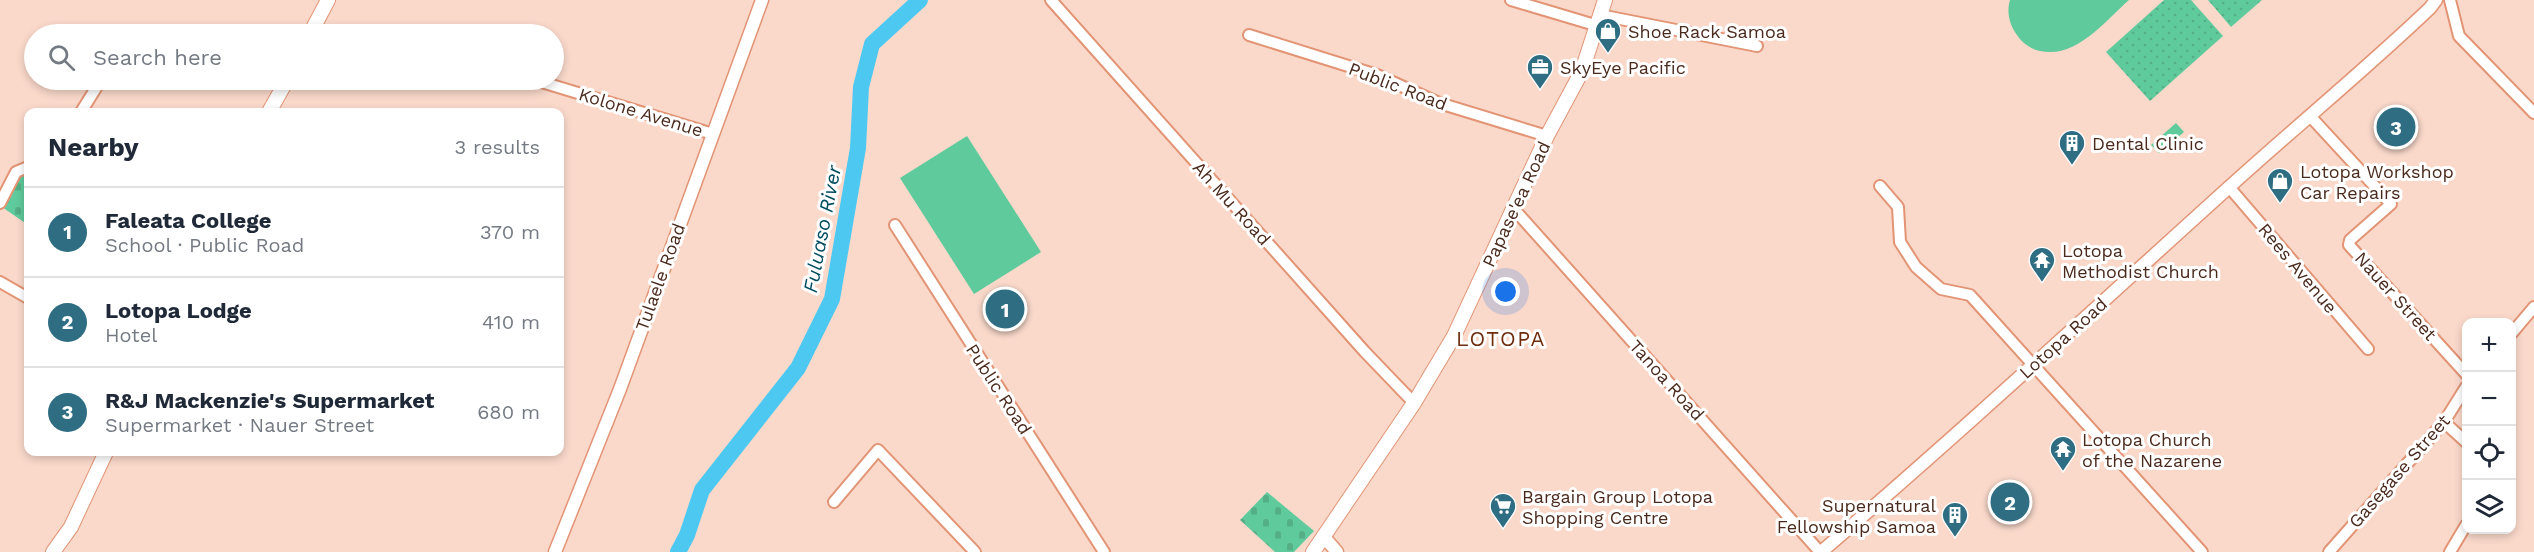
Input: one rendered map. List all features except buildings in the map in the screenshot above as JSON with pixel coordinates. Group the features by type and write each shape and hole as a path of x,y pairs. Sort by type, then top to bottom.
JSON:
{"main road":[{"path":"315,24 328,0"},
{"name":"Papase'ea Road","path":"1313,552 1414,404 1454,336 1547,136 1582,71 1605,0"},
{"path":"271,108 281,90"},
{"path":"53,552 70,527 104,456"}],"street":[{"name":"Tulaele Road","path":"555,552 620,389 762,0"},
{"name":"Ah Mu Road","path":"1051,0 1414,404"},
{"path":"1511,0 1597,20 1757,46"},
{"name":"Lotopa Road","path":"1820,552 1937,453 2229,187 2375,61 2436,0"},
{"path":"2450,0 2459,36 2534,112"},
{"name":"Public Road","path":"1250,35 1377,75 1439,103 1547,136"},
{"name":"Kolone Avenue","path":"564,89 713,134"},
{"path":"84,108 95,90"},
{"name":"Nauer Street","path":"2310,116 2391,204 2350,240 2349,245 2464,372"},
{"path":"0,203 16,172 24,169"},
{"path":"1880,186 1898,207 1900,243 1916,267 1941,289 1970,295 2202,552"},
{"name":"Rees Avenue","path":"2229,187 2368,350"},
{"name":"Tanoa Road","path":"1514,209 1820,552"},
{"name":"Public Road","path":"895,225 1104,552"},
{"path":"0,282 24,296"},
{"path":"2516,327 2534,307"},
{"name":"Gasegase Street","path":"2328,552 2444,422 2462,393"},
{"path":"2444,422 2462,438"},
{"path":"834,502 878,450 975,552"},
{"path":"2450,552 2462,532"},
{"path":"1324,537 1337,552"}],"green space":[{"path":"2010,0 2129,0 2089,37 2066,50 2053,52 2033,49 2019,38 2009,19"},
{"path":"2164,0 2191,0 2223,36 2150,101 2106,52"},
{"path":"2208,0 2262,0 2231,27"},
{"path":"2176,123 2184,132 2159,153 2151,145"},
{"path":"967,136 1041,252 974,294 900,178"},
{"path":"24,173 24,222 2,207 19,175"},
{"path":"1267,492 1314,531 1294,552 1275,552 1240,520"}],"waterway":[{"name":"Fuluaso River","path":"678,552 687,535 702,490 798,368 832,299 858,148 861,87 872,44 920,0"}],"place":[{"name":"Shoe Rack Samoa","path":"1608,54"},
{"name":"SkyEye Pacific","path":"1540,90"},
{"name":"R&J Mackenzie's Supermarket","path":"2396,127"},
{"name":"Dental Clinic","path":"2072,166"},
{"name":"Lotopa Workshop Car Repairs","path":"2280,204"},
{"name":"Lotopa Methodist Church","path":"2042,283"},
{"name":"Faleata College","path":"1005,309"},
{"name":"Lotopa Church of the Nazarene","path":"2063,472"},
{"name":"Lotopa Lodge","path":"2010,502"},
{"name":"Bargain Group Lotopa Shopping Centre","path":"1503,529"},
{"name":"Supernatural Fellowship Samoa","path":"1955,538"}],"district":[{"name":"LOTOPA","path":"1501,338"}]}
